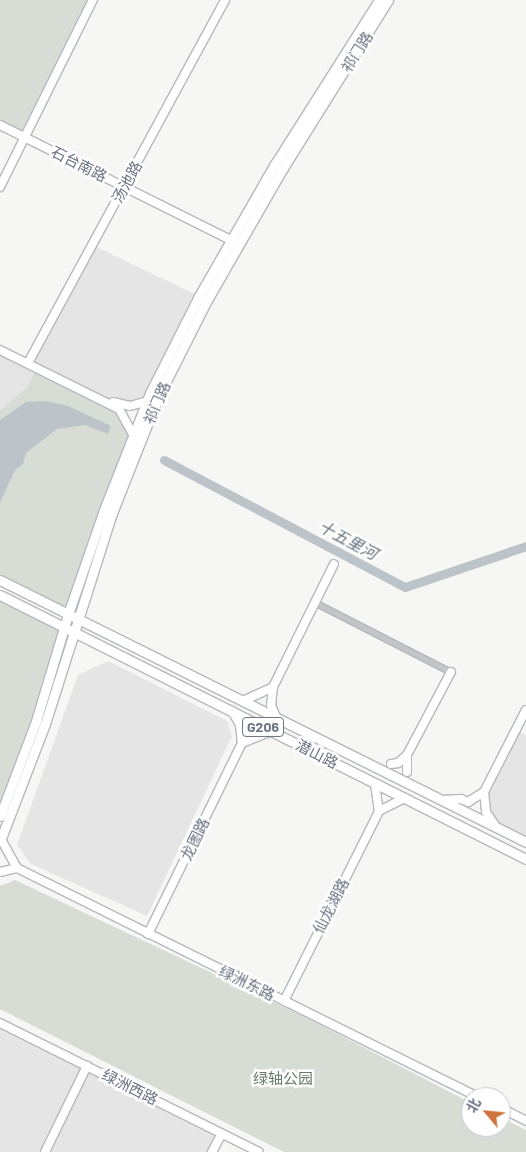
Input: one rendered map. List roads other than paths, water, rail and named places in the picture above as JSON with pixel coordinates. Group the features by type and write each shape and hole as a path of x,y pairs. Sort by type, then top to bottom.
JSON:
{"main road":[{"name":"祁门路","path":"0,840 45,724 112,513 158,397 275,164 379,0"},
{"name":"祁门路","path":"0,816 36,721 68,614 147,400 234,244 388,0"},
{"name":"潜山路","path":"0,580 526,842"},
{"name":"潜山路","path":"0,595 526,860"}],"street":[{"path":"0,187 93,0"},
{"name":"汤池路","path":"121,188 219,0"},
{"name":"汤池路","path":"27,361 225,0"},
{"name":"石台南路","path":"0,125 24,139 234,244"},
{"name":"石台南路","path":"0,130 24,139"},
{"path":"0,345 119,409 134,436"},
{"path":"0,350 117,404 130,406 147,400"},
{"path":"276,717 270,698 273,687 334,564"},
{"path":"316,603 451,672 407,755 398,763 391,764"},
{"path":"243,700 273,687"},
{"path":"441,800 461,799 468,802 484,792 526,710"},
{"path":"232,711 240,725 242,744 272,731"},
{"name":"龙图路","path":"148,934 242,744"},
{"path":"407,755 407,772"},
{"path":"375,784 379,811 405,798"},
{"path":"484,792 486,812 496,828"},
{"name":"仙龙湖路","path":"284,1001 379,811"},
{"path":"0,840 16,868 0,872"},
{"name":"绿洲东路","path":"16,868 461,1089"},
{"name":"绿洲西路","path":"0,1023 259,1152"},
{"path":"45,1152 87,1066"},
{"path":"511,1113 526,1121"},
{"path":"212,1152 222,1133"}],"waterway":[{"name":"十五里河","path":"164,460 405,587 526,546"}],"park label":[{"name":"绿轴公园","path":"283,1079"}]}
